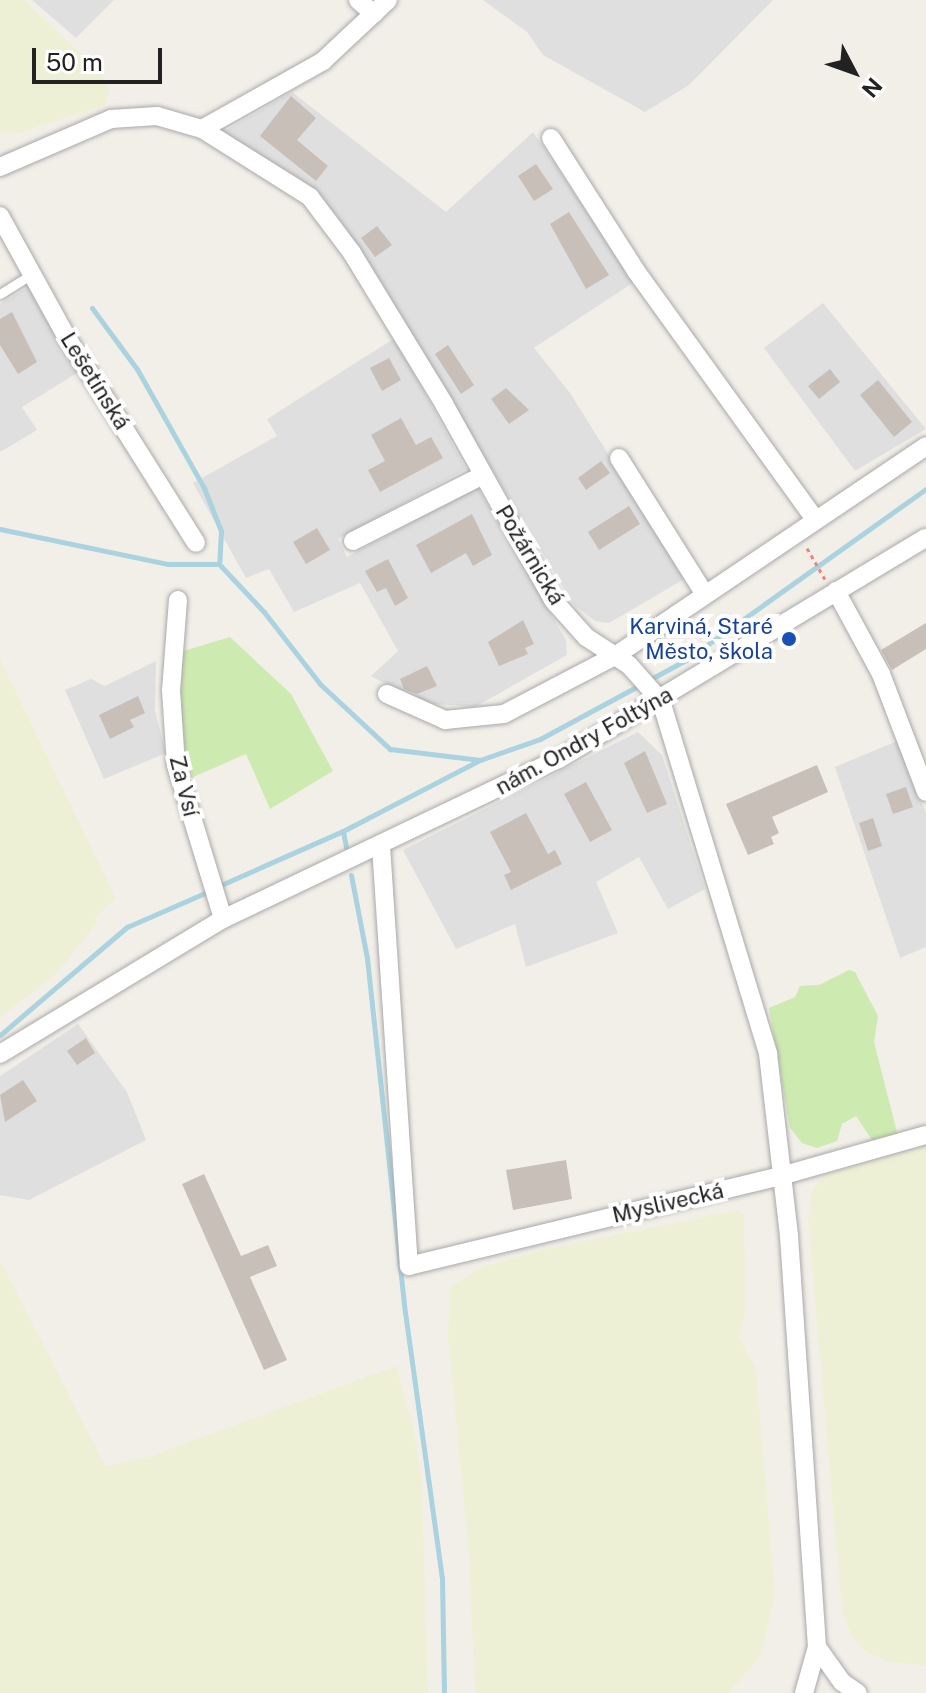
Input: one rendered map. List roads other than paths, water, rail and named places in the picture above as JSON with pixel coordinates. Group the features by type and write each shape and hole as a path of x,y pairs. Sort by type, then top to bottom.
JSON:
{"street":[{"path":"358,0 374,14"},
{"path":"0,167 111,119 157,116 202,129 323,61 388,0"},
{"name":"Požárnická","path":"202,129 310,197 352,253 553,600 586,637 615,656 661,701"},
{"path":"551,138 636,271 814,518"},
{"name":"Lešetínská","path":"0,216 196,543"},
{"path":"387,694 445,720 504,714 615,656 814,518 926,446"},
{"path":"619,458 704,593"},
{"path":"353,541 483,475"},
{"name":"nám. Ondry Foltýna","path":"223,919 559,759 661,701 926,538"},
{"path":"836,591 881,674 926,792"},
{"name":"Za Vsí","path":"178,600 171,690 176,765 223,919"},
{"path":"661,701 768,1054 781,1176 817,1647 804,1693"},
{"name":"Myslivecká","path":"381,846 409,1266 781,1176 926,1135"},
{"path":"0,1054 223,919"},
{"path":"817,1647 842,1682 858,1693"}],"lane":[{"path":"0,294 32,274"}],"waterway":[{"path":"92,308 137,369 204,488 221,531 219,564"},
{"path":"649,680 686,660 926,489"},
{"path":"0,529 168,564 219,564 264,612 320,684 390,749 480,760 540,739 640,685"},
{"path":"346,847 343,831 480,760"},
{"path":"221,885 343,831"},
{"path":"351,875 367,958 405,1312 442,1578 444,1693"},
{"path":"0,1035 127,927 205,893"}],"place":[{"name":"Karviná, Staré Město, škola","path":"789,639"}]}
